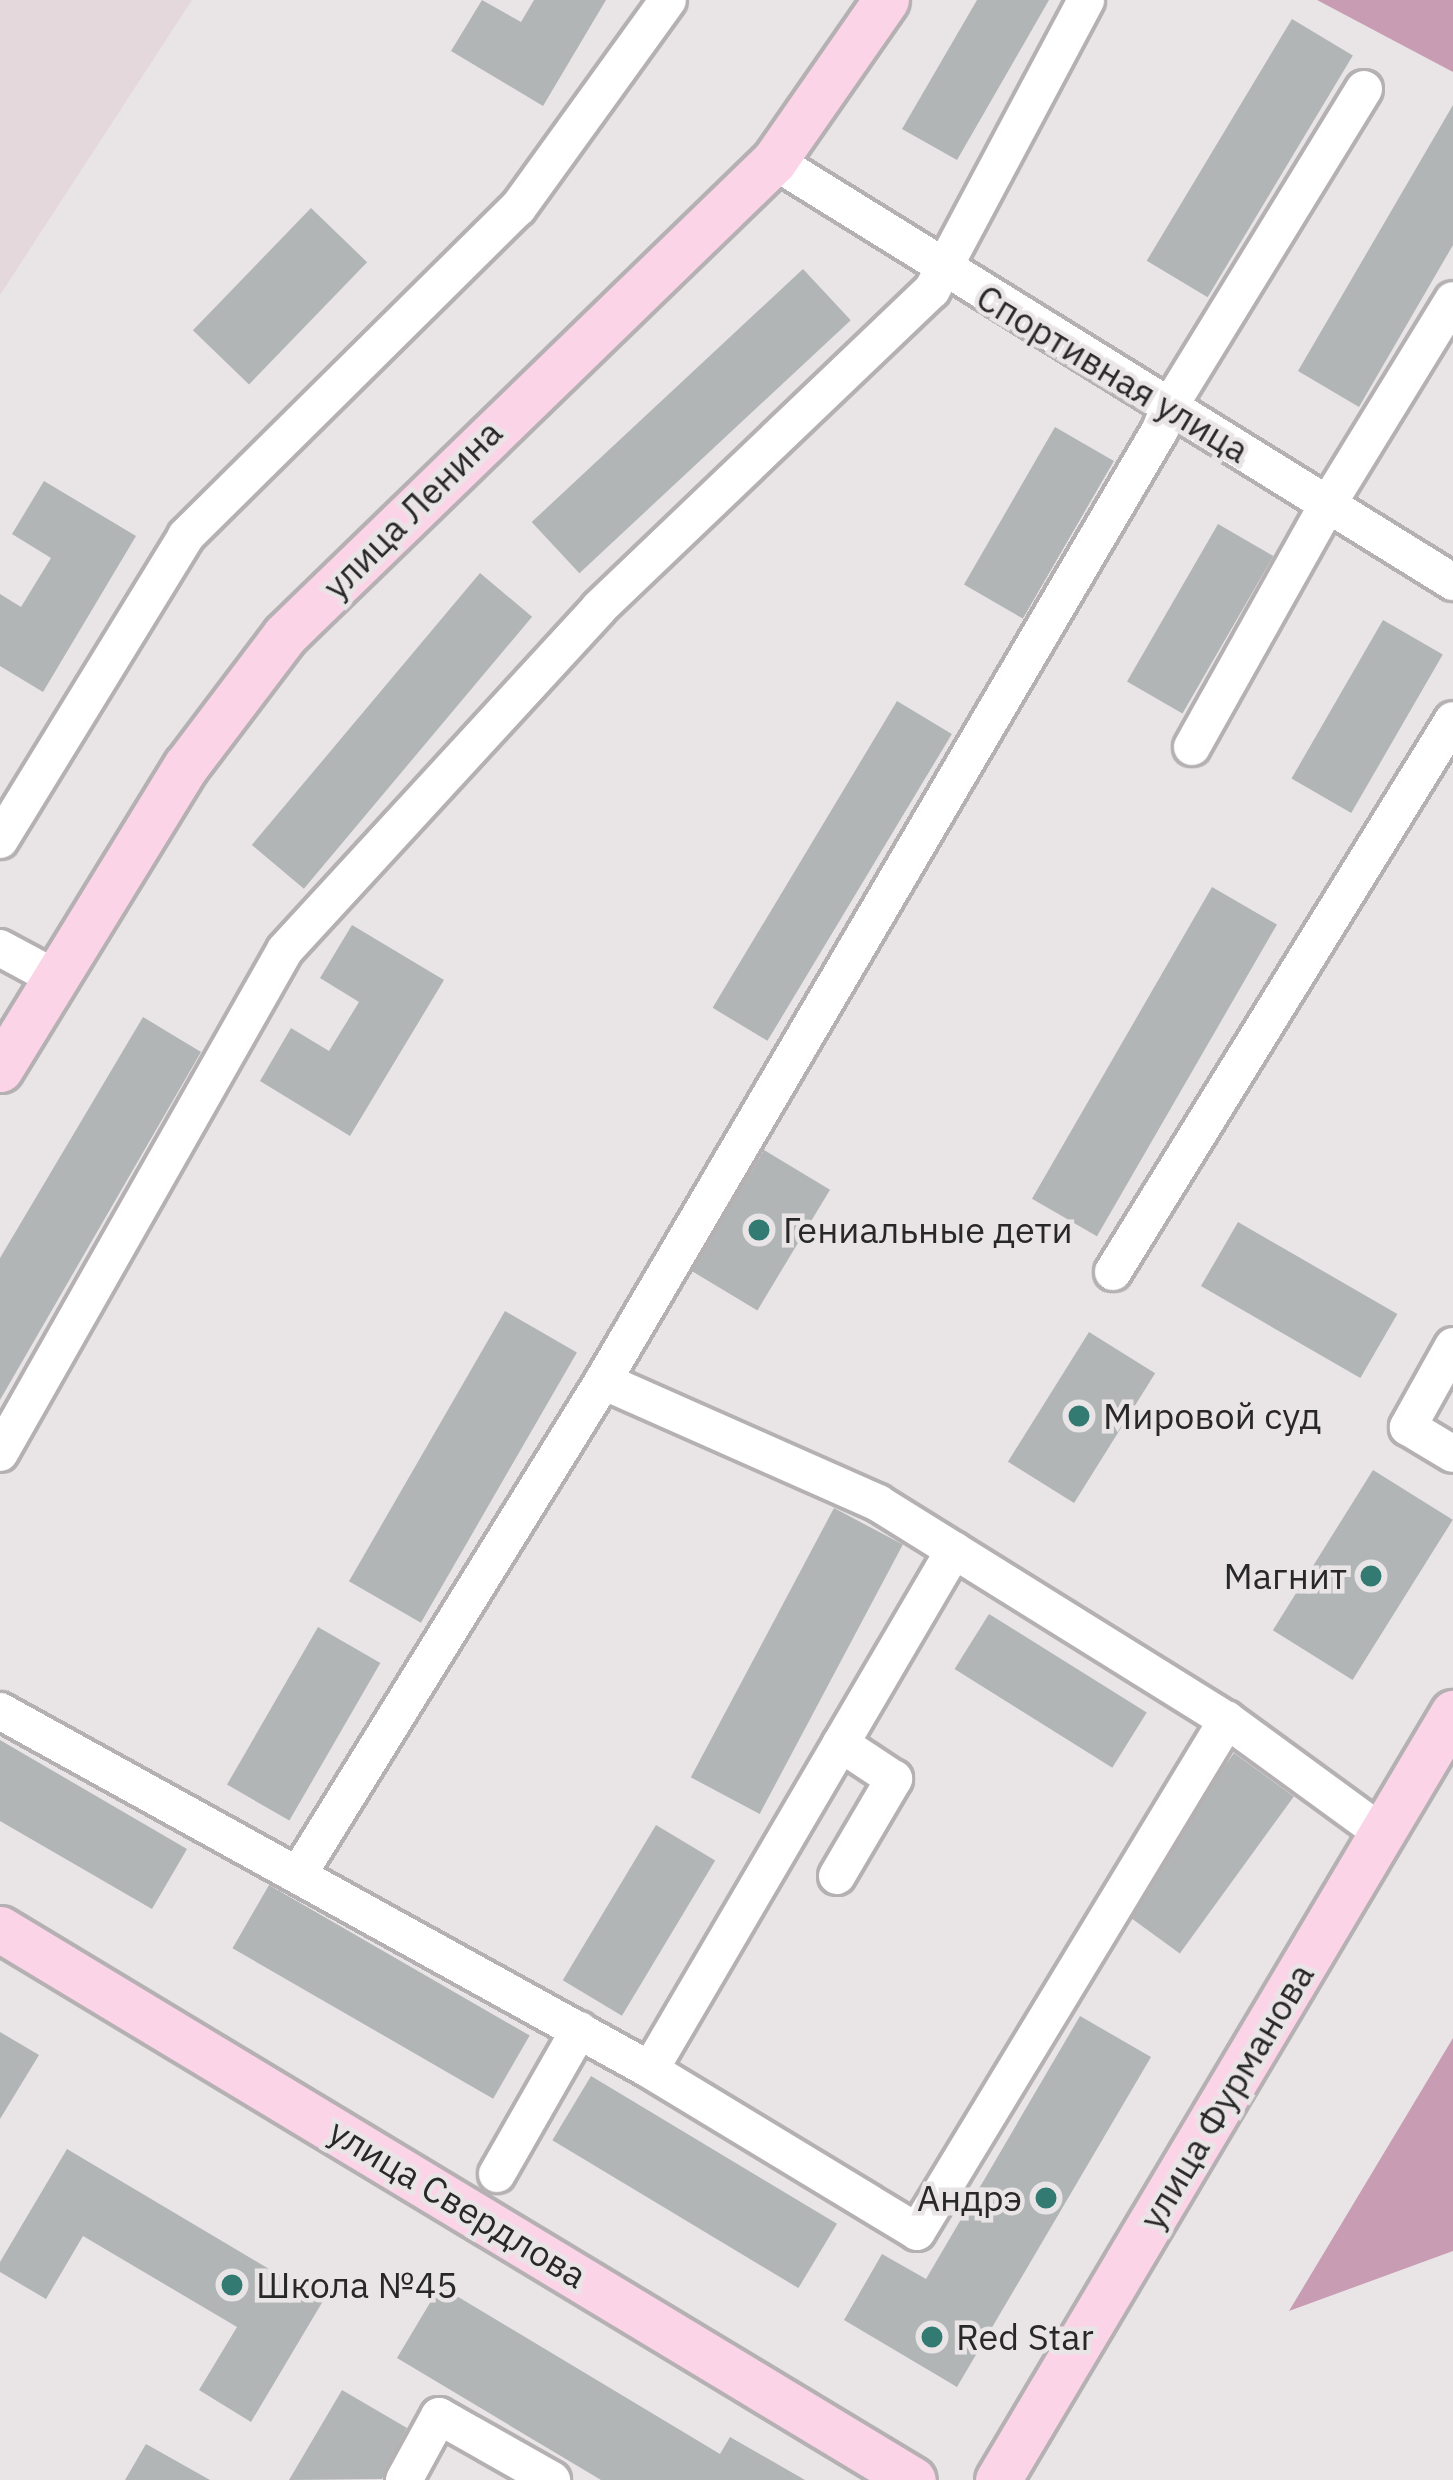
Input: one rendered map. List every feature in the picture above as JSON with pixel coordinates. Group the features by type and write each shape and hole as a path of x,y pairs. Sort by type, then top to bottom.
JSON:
{"main road":[{"name":"улица Ленина","path":"0,1069 187,766 285,635 774,161 886,0"},
{"name":"улица Фурманова","path":"998,2480 1453,1713"},
{"name":"улица Свердлова","path":"0,1929 913,2480"}],"street":[{"path":"0,840 186,536 518,208 668,0"},
{"path":"0,1453 14,1399 285,950 598,608 932,290 1086,0"},
{"path":"298,1875 603,1381 1170,405 1364,88"},
{"name":"Спортивная улица","path":"774,161 1453,582"},
{"path":"1192,747 1328,504 1453,300"},
{"path":"1113,1272 1453,720"},
{"path":"0,947 56,978"},
{"path":"1453,1346 1408,1427 1453,1454"},
{"path":"603,1381 878,1503 1227,1720 1382,1833"},
{"path":"650,2069 954,1550"},
{"path":"0,1711 650,2069 917,2232 1227,1720"},
{"path":"837,1876 894,1779 841,1744"},
{"path":"497,2174 578,2030"},
{"path":"404,2480 439,2416 552,2480"}],"shaded area":[{"path":"0,0 192,0 0,295"},
{"path":"1317,0 1453,0 1453,72"},
{"path":"1453,2038 1453,2251 1289,2311"}],"building":[{"path":"482,0 521,22 534,0 606,0 543,106 451,51"},
{"path":"977,0 1049,0 957,160 902,129"},
{"path":"1292,19 1353,56 1208,297 1147,261"},
{"path":"1453,105 1453,245 1359,407 1298,371"},
{"path":"311,208 367,262 249,384 193,330"},
{"path":"803,269 851,320 579,573 532,522"},
{"path":"1055,427 1114,461 1023,619 964,585"},
{"path":"44,481 136,536 43,692 0,666 0,594 21,607 51,558 12,534"},
{"path":"1218,524 1273,556 1182,714 1127,682"},
{"path":"480,573 532,617 304,889 252,845"},
{"path":"1383,620 1443,655 1351,813 1292,778"},
{"path":"897,701 952,734 767,1041 713,1008"},
{"path":"1212,887 1277,924 1097,1236 1032,1199"},
{"path":"352,925 444,980 350,1136 260,1081 291,1028 329,1051 359,1002 320,978"},
{"path":"143,1017 201,1052 0,1400 0,1258"},
{"name":"Гениальные дети","path":"764,1150 830,1190 757,1311 691,1271"},
{"path":"1238,1222 1397,1314 1360,1378 1201,1286"},
{"path":"505,1311 577,1352 421,1623 349,1581"},
{"path":"1089,1332 1155,1373 1074,1503 1008,1462"},
{"path":"1373,1470 1453,1520 1353,1680 1273,1630"},
{"path":"834,1508 903,1545 760,1814 691,1777"},
{"path":"989,1614 1147,1713 1112,1768 955,1669"},
{"path":"318,1627 380,1663 289,1821 227,1785"},
{"path":"0,1740 187,1849 152,1909 0,1821"},
{"path":"1234,1753 1294,1796 1180,1953 1120,1910"},
{"path":"656,1825 715,1861 622,2016 563,1980"},
{"path":"269,1885 530,2036 493,2099 232,1948"},
{"path":"1080,2016 1151,2057 957,2387 844,2320 882,2254 926,2279"},
{"path":"0,2032 39,2055 0,2119"},
{"path":"591,2076 837,2224 798,2288 552,2140"},
{"name":"Школа №45","path":"67,2149 323,2301 251,2422 199,2390 237,2327 83,2236 46,2299 0,2272 0,2262"},
{"path":"440,2286 720,2454 730,2437 805,2480 601,2480 397,2358"},
{"path":"342,2390 407,2428 382,2479 289,2480"},
{"path":"146,2444 210,2480 125,2480"}],"place":[{"name":"Гениальные дети","path":"759,1230"},
{"name":"Мировой суд","path":"1079,1416"},
{"name":"Магнит","path":"1371,1576"},
{"name":"Андрэ","path":"1046,2198"},
{"name":"Школа №45","path":"232,2285"},
{"name":"Red Star","path":"932,2337"}]}
